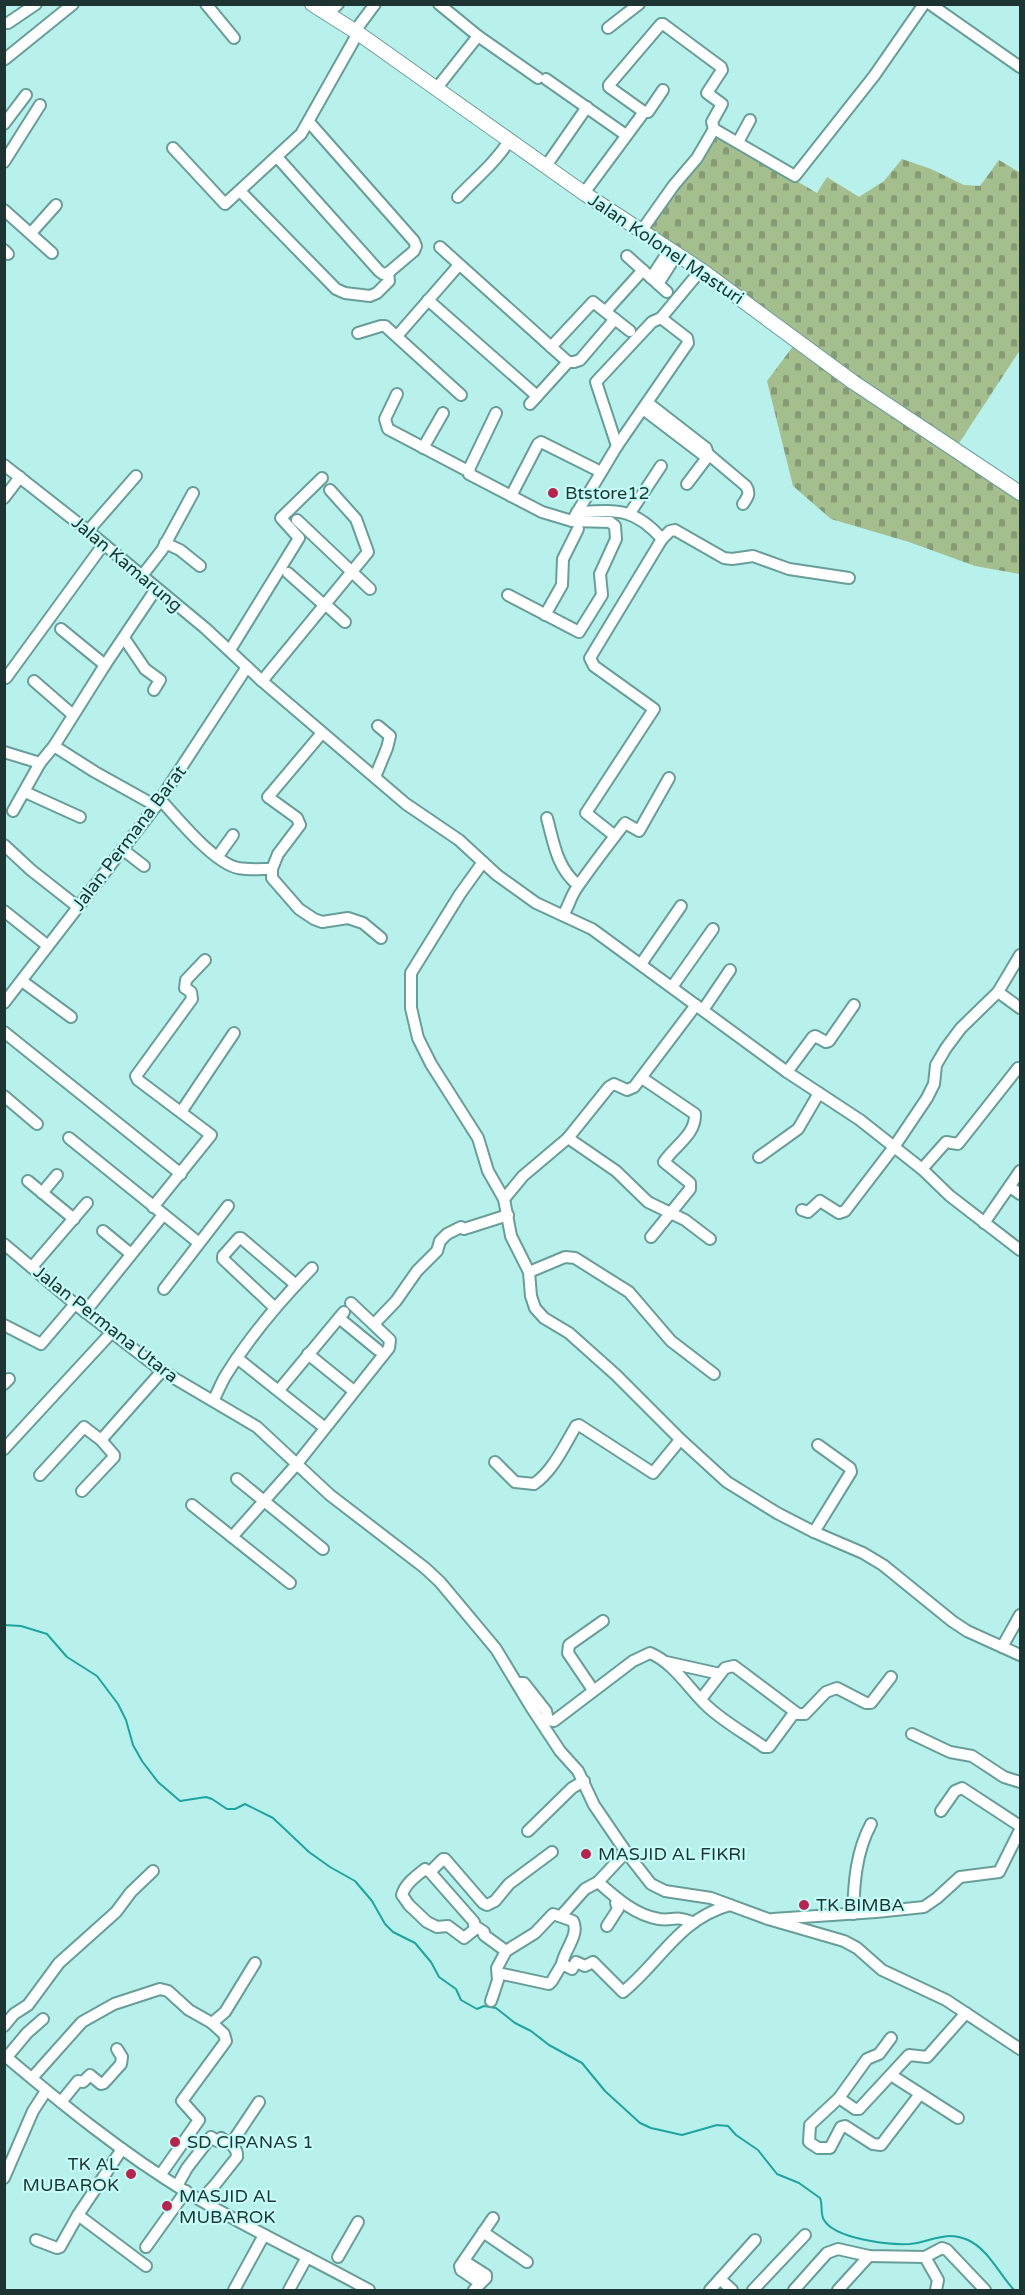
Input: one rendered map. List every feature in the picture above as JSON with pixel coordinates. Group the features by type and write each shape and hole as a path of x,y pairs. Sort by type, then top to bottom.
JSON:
{"main road":[{"name":"Jalan Kolonel Masturi","path":"312,4 333,9 356,32 436,89 584,193 674,251 853,382 1020,493"}],"street":[{"path":"5,59 74,4"},
{"path":"173,148 225,204 301,134 356,32 375,4"},
{"path":"439,4 478,36 623,133"},
{"path":"608,28 639,4"},
{"path":"644,112 609,85 651,34 663,24 721,67 722,70 707,93 722,104 712,122 714,129 795,176 874,76 924,4"},
{"path":"930,4 1020,67"},
{"path":"208,5 234,38"},
{"path":"8,23 32,6"},
{"path":"436,89 478,36"},
{"path":"584,193 663,90"},
{"path":"4,124 26,95"},
{"path":"4,162 40,105"},
{"path":"544,165 553,149 557,148 587,107"},
{"path":"738,142 750,120"},
{"path":"277,157 383,274 388,273 414,251 416,246 414,241 309,122"},
{"path":"642,230 674,185 697,158 714,129"},
{"path":"459,197 478,175 486,172 510,141"},
{"path":"240,192 336,289 345,293 370,296 389,281 388,273"},
{"path":"31,233 56,205"},
{"path":"4,210 52,253"},
{"path":"440,247 568,362 580,360 615,318"},
{"path":"606,311 650,277 674,251"},
{"path":"627,256 667,292"},
{"path":"397,336 459,265"},
{"path":"617,446 596,388 596,382 652,322 662,318 701,270"},
{"path":"428,300 534,400 568,362"},
{"path":"551,347 589,304 596,303 630,331"},
{"path":"544,615 562,585 563,559 576,521 617,446 688,343 687,338 662,318"},
{"path":"358,333 384,326 461,395"},
{"path":"397,394 385,419 388,429 542,512 576,521 610,522 615,526 616,539 600,574 602,595 579,632 508,595"},
{"path":"645,406 681,433 706,448 709,455 746,486 749,491 743,504"},
{"path":"423,448 443,413"},
{"path":"468,471 496,413"},
{"path":"613,434 627,432"},
{"path":"511,496 541,442 602,472"},
{"path":"687,484 709,455"},
{"name":"Jalan Kamarung","path":"4,465 88,531 230,650 262,681 406,804 459,840 524,896 583,924 787,1072 860,1120 922,1169 950,1196 1020,1250"},
{"path":"630,513 661,466"},
{"path":"88,531 136,476"},
{"path":"4,498 20,477"},
{"path":"230,650 299,538 281,518 322,478"},
{"path":"262,681 368,550 356,519 330,490"},
{"path":"141,577 162,550 192,493"},
{"path":"576,521 609,511 630,513 652,528 662,539"},
{"path":"297,520 370,589"},
{"path":"615,836 586,813 654,709 594,666 590,658 662,539 670,531 675,530 724,558 753,556 789,569 849,579"},
{"path":"165,543 180,550 200,566"},
{"path":"6,678 103,545"},
{"path":"288,573 345,622"},
{"path":"14,811 40,763 54,746 156,589"},
{"path":"61,629 105,665"},
{"path":"124,638 145,669 160,680 154,690"},
{"name":"Jalan Permana Barat","path":"4,1004 158,802 247,667"},
{"path":"34,681 73,715"},
{"path":"375,777 390,736 378,726"},
{"path":"322,733 268,797 297,818 300,825 278,854 272,868 272,878 299,909 314,919 322,922 348,918 363,923 381,938"},
{"path":"54,746 95,772 158,802 218,856 239,868 272,868"},
{"path":"4,752 40,763"},
{"path":"562,915 578,885 625,823 639,831 669,778"},
{"path":"25,792 80,817"},
{"path":"547,818 557,857 570,879 578,885"},
{"path":"218,856 233,835"},
{"path":"4,845 78,908"},
{"path":"122,849 144,866"},
{"path":"483,862 414,968 410,981 410,994 418,1038 439,1079 478,1138 488,1171 504,1199 514,1244 529,1272 531,1296 539,1313 569,1333 727,1482 777,1513 814,1532 862,1552 883,1565 967,1631 1020,1655"},
{"path":"641,964 681,906"},
{"path":"4,911 48,946"},
{"path":"672,987 713,929"},
{"path":"802,1210 808,1212 820,1201 839,1213 843,1212 894,1147 927,1098 934,1083 936,1065 946,1048 961,1028 998,992 1020,955"},
{"path":"153,1207 211,1137 138,1080 136,1076 192,999 191,992 185,988 186,980 205,960"},
{"path":"504,1199 524,1176 568,1138 609,1088 614,1084 631,1090 730,970"},
{"path":"22,981 71,1017"},
{"path":"998,992 1020,1008"},
{"path":"787,1072 813,1037 829,1041 854,1005"},
{"path":"4,1032 181,1174"},
{"path":"181,1112 234,1033"},
{"path":"922,1169 946,1142 958,1144 1018,1068"},
{"path":"642,1078 695,1114 691,1131 664,1162 691,1187 651,1237"},
{"path":"759,1157 798,1129 819,1093"},
{"path":"4,1096 37,1124"},
{"path":"69,1138 199,1243"},
{"path":"568,1138 616,1171 642,1197 672,1213 710,1239"},
{"path":"984,1223 1020,1171"},
{"path":"42,1193 57,1175"},
{"path":"27,1181 74,1219"},
{"path":"1010,1187 1020,1194"},
{"path":"32,1267 87,1203"},
{"path":"164,1288 228,1206"},
{"path":"85,1312 163,1215"},
{"path":"378,1328 417,1271 437,1251 440,1242 447,1234 461,1227 464,1229 508,1215"},
{"path":"103,1231 131,1254"},
{"path":"275,1308 223,1259 239,1238 296,1285"},
{"name":"Jalan Permana Utara","path":"4,1244 75,1304 162,1371 257,1427 330,1496 425,1568 440,1582 491,1644 517,1683"},
{"path":"529,1272 565,1257 575,1258 629,1292 671,1341 714,1374"},
{"path":"210,1399 237,1358 275,1308 312,1268"},
{"path":"4,1325 41,1344 75,1304"},
{"path":"232,1537 296,1465 389,1348 390,1340 378,1328 344,1311"},
{"path":"344,1311 378,1350"},
{"path":"279,1390 344,1311"},
{"path":"5,1448 112,1332"},
{"path":"308,1354 350,1388"},
{"path":"237,1358 320,1424"},
{"path":"101,1440 162,1371"},
{"path":"495,1462 515,1482 534,1484 543,1478 552,1467 576,1426 579,1425 653,1473 680,1440"},
{"path":"40,1475 84,1427 101,1440 113,1452 114,1457 82,1491"},
{"path":"814,1532 851,1472 850,1468 818,1445"},
{"path":"237,1479 323,1549"},
{"path":"192,1505 290,1583"},
{"path":"1002,1647 1020,1615"},
{"path":"591,1688 567,1648 603,1621"},
{"path":"517,1683 524,1683 546,1711 548,1720 554,1721 559,1711 591,1688 643,1654 650,1653 663,1661 708,1707 766,1748 794,1713"},
{"path":"663,1661 720,1674"},
{"path":"701,1700 725,1668 734,1666 794,1713 805,1714 826,1692 837,1688 866,1703 871,1703 891,1677"},
{"path":"517,1683 554,1742 584,1781 594,1805 651,1884 658,1889 711,1898 768,1919 844,1941 857,1948 882,1970 925,1989 1020,2049"},
{"path":"912,1734 950,1752 972,1756 1004,1777 1020,1782"},
{"path":"528,1831 572,1788 584,1781"},
{"path":"768,1919 924,1907 960,1878 999,1872 1020,1828 962,1788 955,1791 941,1811"},
{"path":"853,1914 854,1885 861,1843 871,1824"},
{"path":"430,1872 443,1859 448,1861 487,1905 495,1901 509,1884 552,1852"},
{"path":"561,1916 585,1889 598,1882 626,1852"},
{"path":"475,1926 464,1938 448,1926 437,1927 430,1924 409,1905 402,1895 404,1889 425,1869 430,1872 475,1926 506,1951"},
{"path":"4,2026 14,2014 28,2005 59,1963 116,1912 131,1892 153,1871"},
{"path":"598,1882 634,1910 656,1918 678,1917 692,1922"},
{"path":"607,1926 618,1909 616,1903 618,1899"},
{"path":"562,1964 572,1969 576,1962 585,1966 592,1962 621,1992 624,1992 692,1922 707,1912 730,1904"},
{"path":"490,2001 498,1973 497,1968 506,1951 535,1933 553,1914 573,1921 576,1926 573,1937 563,1954 562,1964 549,1984 498,1973"},
{"path":"212,2024 225,2012 255,1963"},
{"path":"32,2078 82,2022 114,2004 160,1989 168,1991 189,2010 224,2034 226,2041 182,2101 199,2120 161,2174"},
{"path":"839,2098 855,2109 859,2109 911,2054 927,2058 966,2013"},
{"path":"43,2019 6,2056 46,2091 122,2149 182,2189 307,2257 334,2264 369,2290"},
{"path":"891,2038 879,2054 867,2059 839,2098 810,2125 808,2139 811,2144 819,2148 830,2148 841,2127 845,2126 873,2144 881,2145 920,2094"},
{"path":"61,2102 79,2081 83,2082 90,2075 101,2084 104,2083 121,2064 122,2057 117,2049"},
{"path":"891,2075 958,2118"},
{"path":"4,2178 33,2111 46,2091"},
{"path":"231,2144 259,2102"},
{"path":"146,2247 182,2189 187,2168 211,2137 217,2141 221,2138 236,2149 237,2157 201,2200"},
{"path":"36,2240 59,2248 122,2149"},
{"path":"78,2215 146,2266"},
{"path":"477,2287 460,2266 493,2218"},
{"path":"334,2264 358,2222"},
{"path":"483,2232 527,2262"},
{"path":"234,2290 264,2235"},
{"path":"753,2290 805,2235"},
{"path":"710,2290 755,2240"},
{"path":"794,2290 827,2253 838,2249 869,2256 925,2257 940,2249 945,2249 985,2290"},
{"path":"838,2290 869,2256"},
{"path":"288,2290 307,2257"},
{"path":"925,2257 938,2280 936,2290"},
{"path":"720,2279 732,2290"}],"green space":[{"path":"715,133 817,193 827,177 859,197 884,181 902,159 931,169 964,185 980,186 999,160 1020,171 1020,350 952,454 1020,499 1020,574 975,566 909,542 831,519 793,486 767,381 800,337 647,229"}],"waterway":[{"path":"4,1625 21,1626 47,1634 67,1657 97,1676 118,1704 126,1720 133,1745 142,1761 158,1782 180,1801 206,1797 227,1809 235,1809 245,1804 273,1818 309,1852 355,1881 372,1901 385,1924 393,1932 415,1943 431,1962 439,1977 456,1989 461,2000 477,2009 484,2006 496,2008 549,2045 582,2063 605,2091 640,2123 682,2135 717,2125 728,2126 736,2135 758,2150 777,2174 799,2183 820,2198 822,2215 830,2227 863,2240 889,2243 910,2244 945,2236 968,2240 988,2256 1014,2290"}],"place":[{"name":"Btstore12","path":"553,493"},
{"name":"MASJID AL FIKRI","path":"586,1854"},
{"name":"TK BIMBA","path":"804,1905"},
{"name":"SD CIPANAS 1","path":"175,2142"},
{"name":"TK AL MUBAROK","path":"131,2174"},
{"name":"MASJID AL MUBAROK","path":"167,2206"}]}
